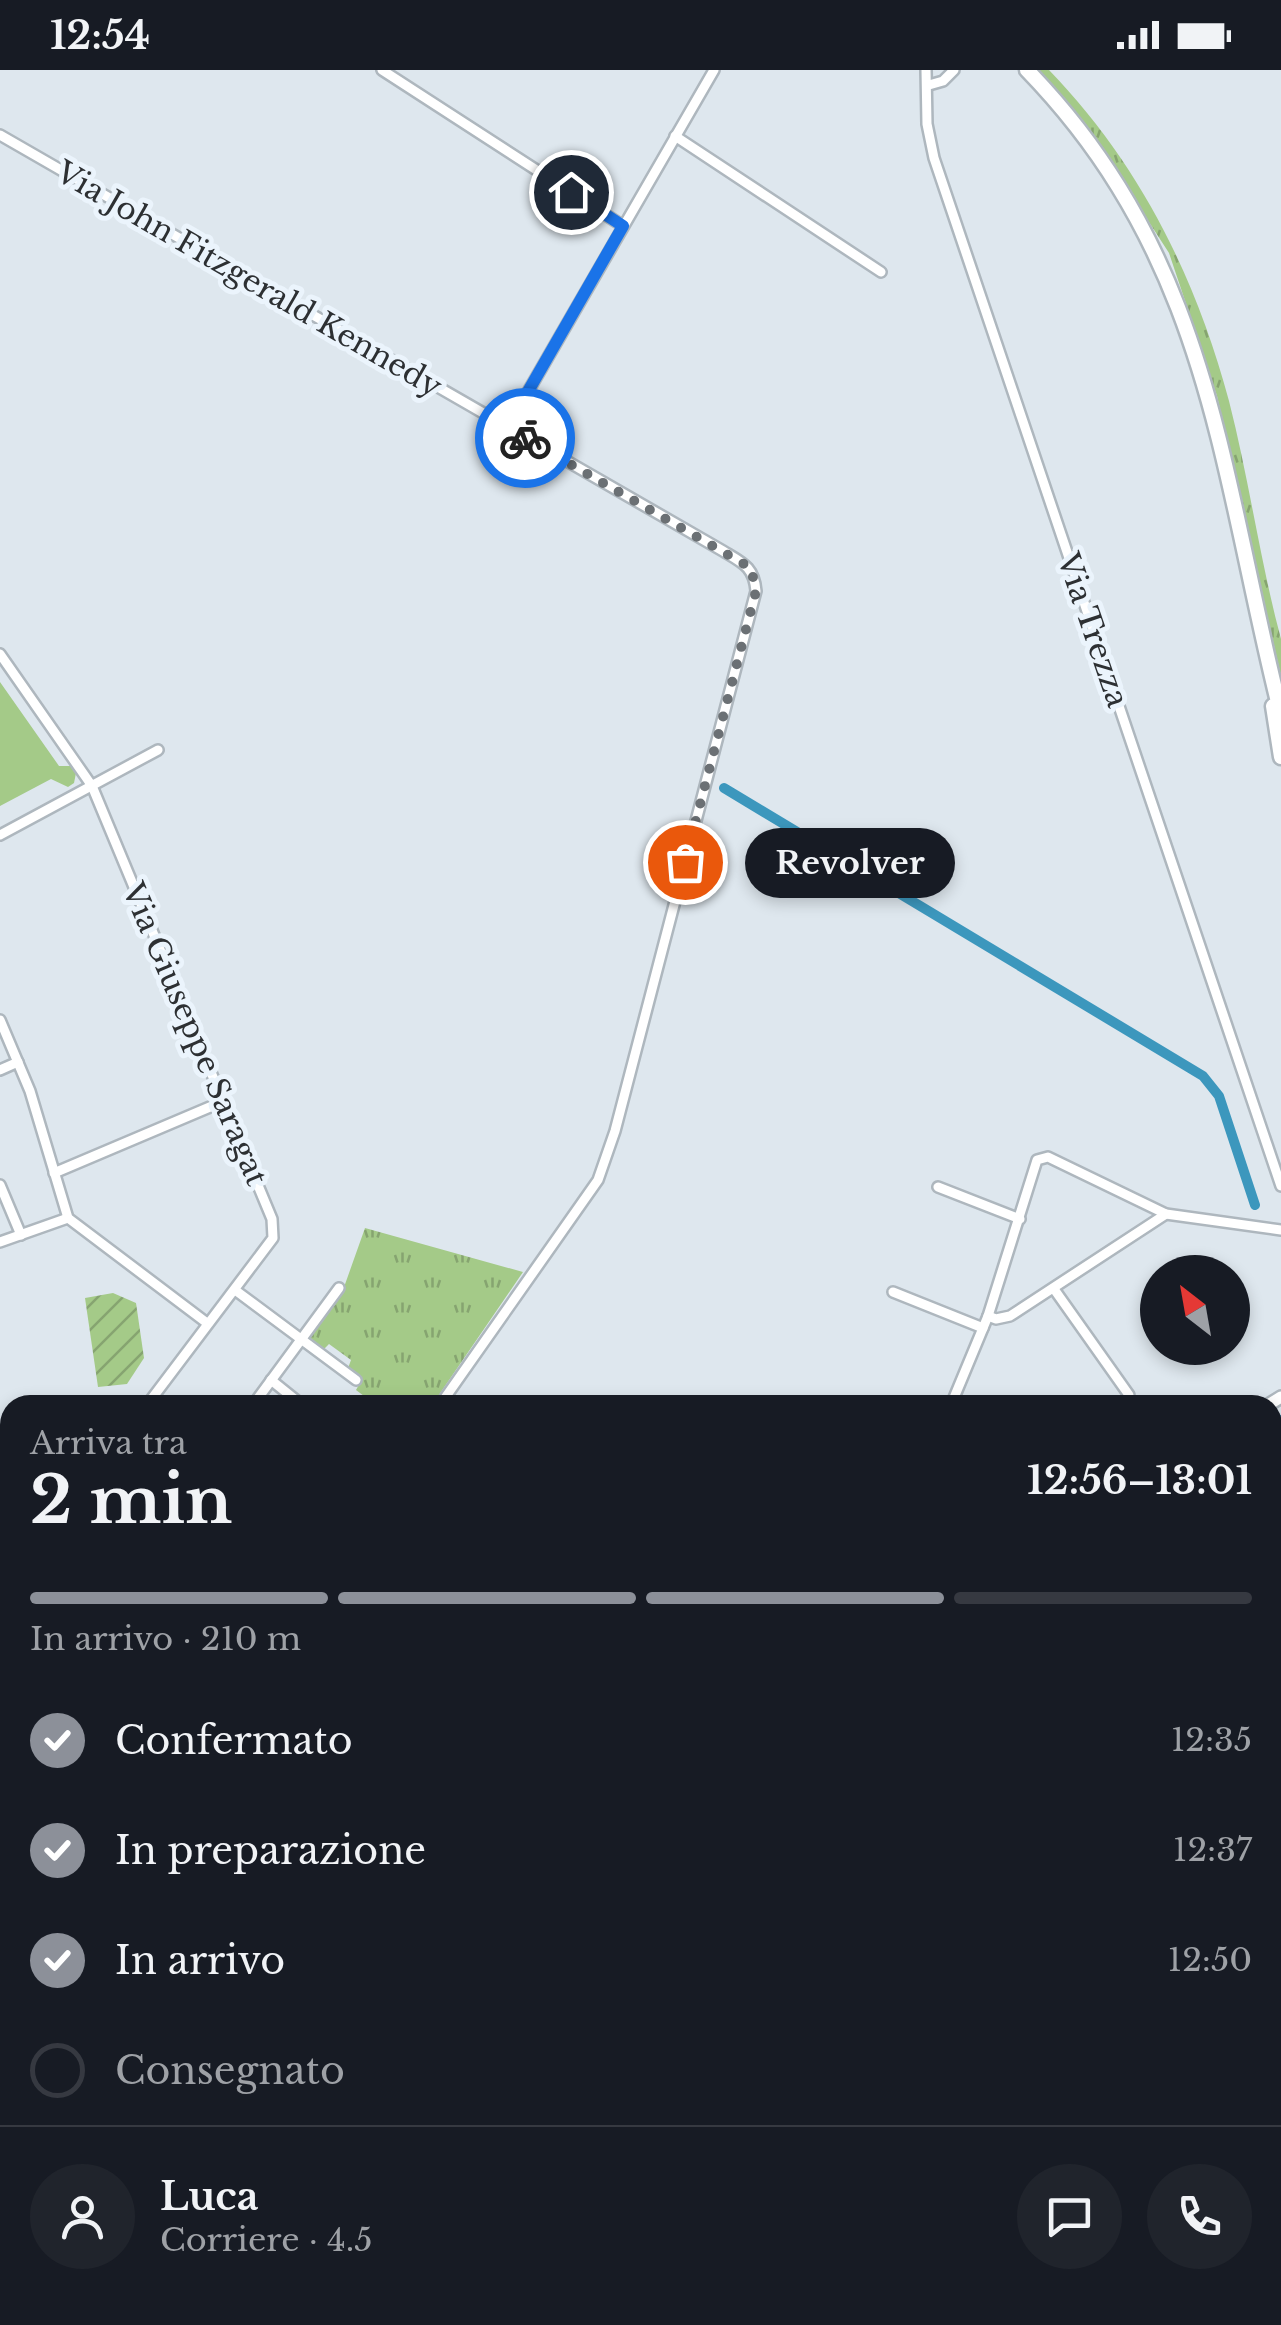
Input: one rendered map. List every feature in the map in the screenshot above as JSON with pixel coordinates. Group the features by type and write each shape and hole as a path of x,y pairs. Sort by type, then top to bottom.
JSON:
{"highway":[{"path":"1026,70 1112,175 1144,230 1183,313 1211,402 1281,714"},
{"path":"1268,665 1281,696"},
{"path":"1268,665 1281,757"}],"street":[{"path":"382,70 623,226"},
{"path":"507,428 714,70"},
{"name":"Via Trezza","path":"926,70 927,124 934,158 1281,1186"},
{"path":"929,85 943,82 954,70"},
{"name":"Via John Fitzgerald Kennedy","path":"0,135 751,568 756,591 616,1131 598,1180 447,1395"},
{"path":"674,136 881,272"},
{"name":"Via Giuseppe Saragat","path":"0,654 92,786 272,1220 273,1238 154,1395"},
{"path":"0,835 158,750"},
{"path":"0,1020 18,1062 68,1218 207,1323"},
{"path":"0,1070 18,1062"},
{"path":"54,1173 224,1101"},
{"path":"955,1395 988,1316 1037,1160 1048,1157 1166,1214 1281,1230"},
{"path":"0,1185 21,1235"},
{"path":"938,1186 1020,1219"},
{"path":"988,1316 996,1320 1010,1316 1166,1214"},
{"path":"0,1242 68,1218"},
{"path":"259,1395 339,1288"},
{"path":"1054,1289 1129,1395"},
{"path":"234,1290 356,1380"},
{"path":"893,1292 983,1328"},
{"path":"270,1380 289,1395"}],"green space":[{"path":"1039,70 1049,70 1081,106 1137,182 1181,265 1199,309 1236,430 1281,639 1281,676 1217,396 1169,253 1088,128"},
{"path":"0,682 59,766 70,766 76,773 74,783 68,787 51,779 0,806"},
{"path":"365,1228 523,1272 439,1395 363,1395 356,1390 361,1381 347,1371 351,1360 329,1344 323,1350 307,1339 343,1290"},
{"path":"113,1293 136,1303 144,1358 127,1384 98,1387 85,1298"}],"waterway":[{"path":"724,788 1203,1076 1219,1096 1255,1205"}],"way so far":[{"path":"525,438 751,568 755,577 756,591 685,862"}],"place":[{"name":"Revolver","path":"685,862"}],"route":[{"path":"525,438 507,428 623,226 571,192"}]}
